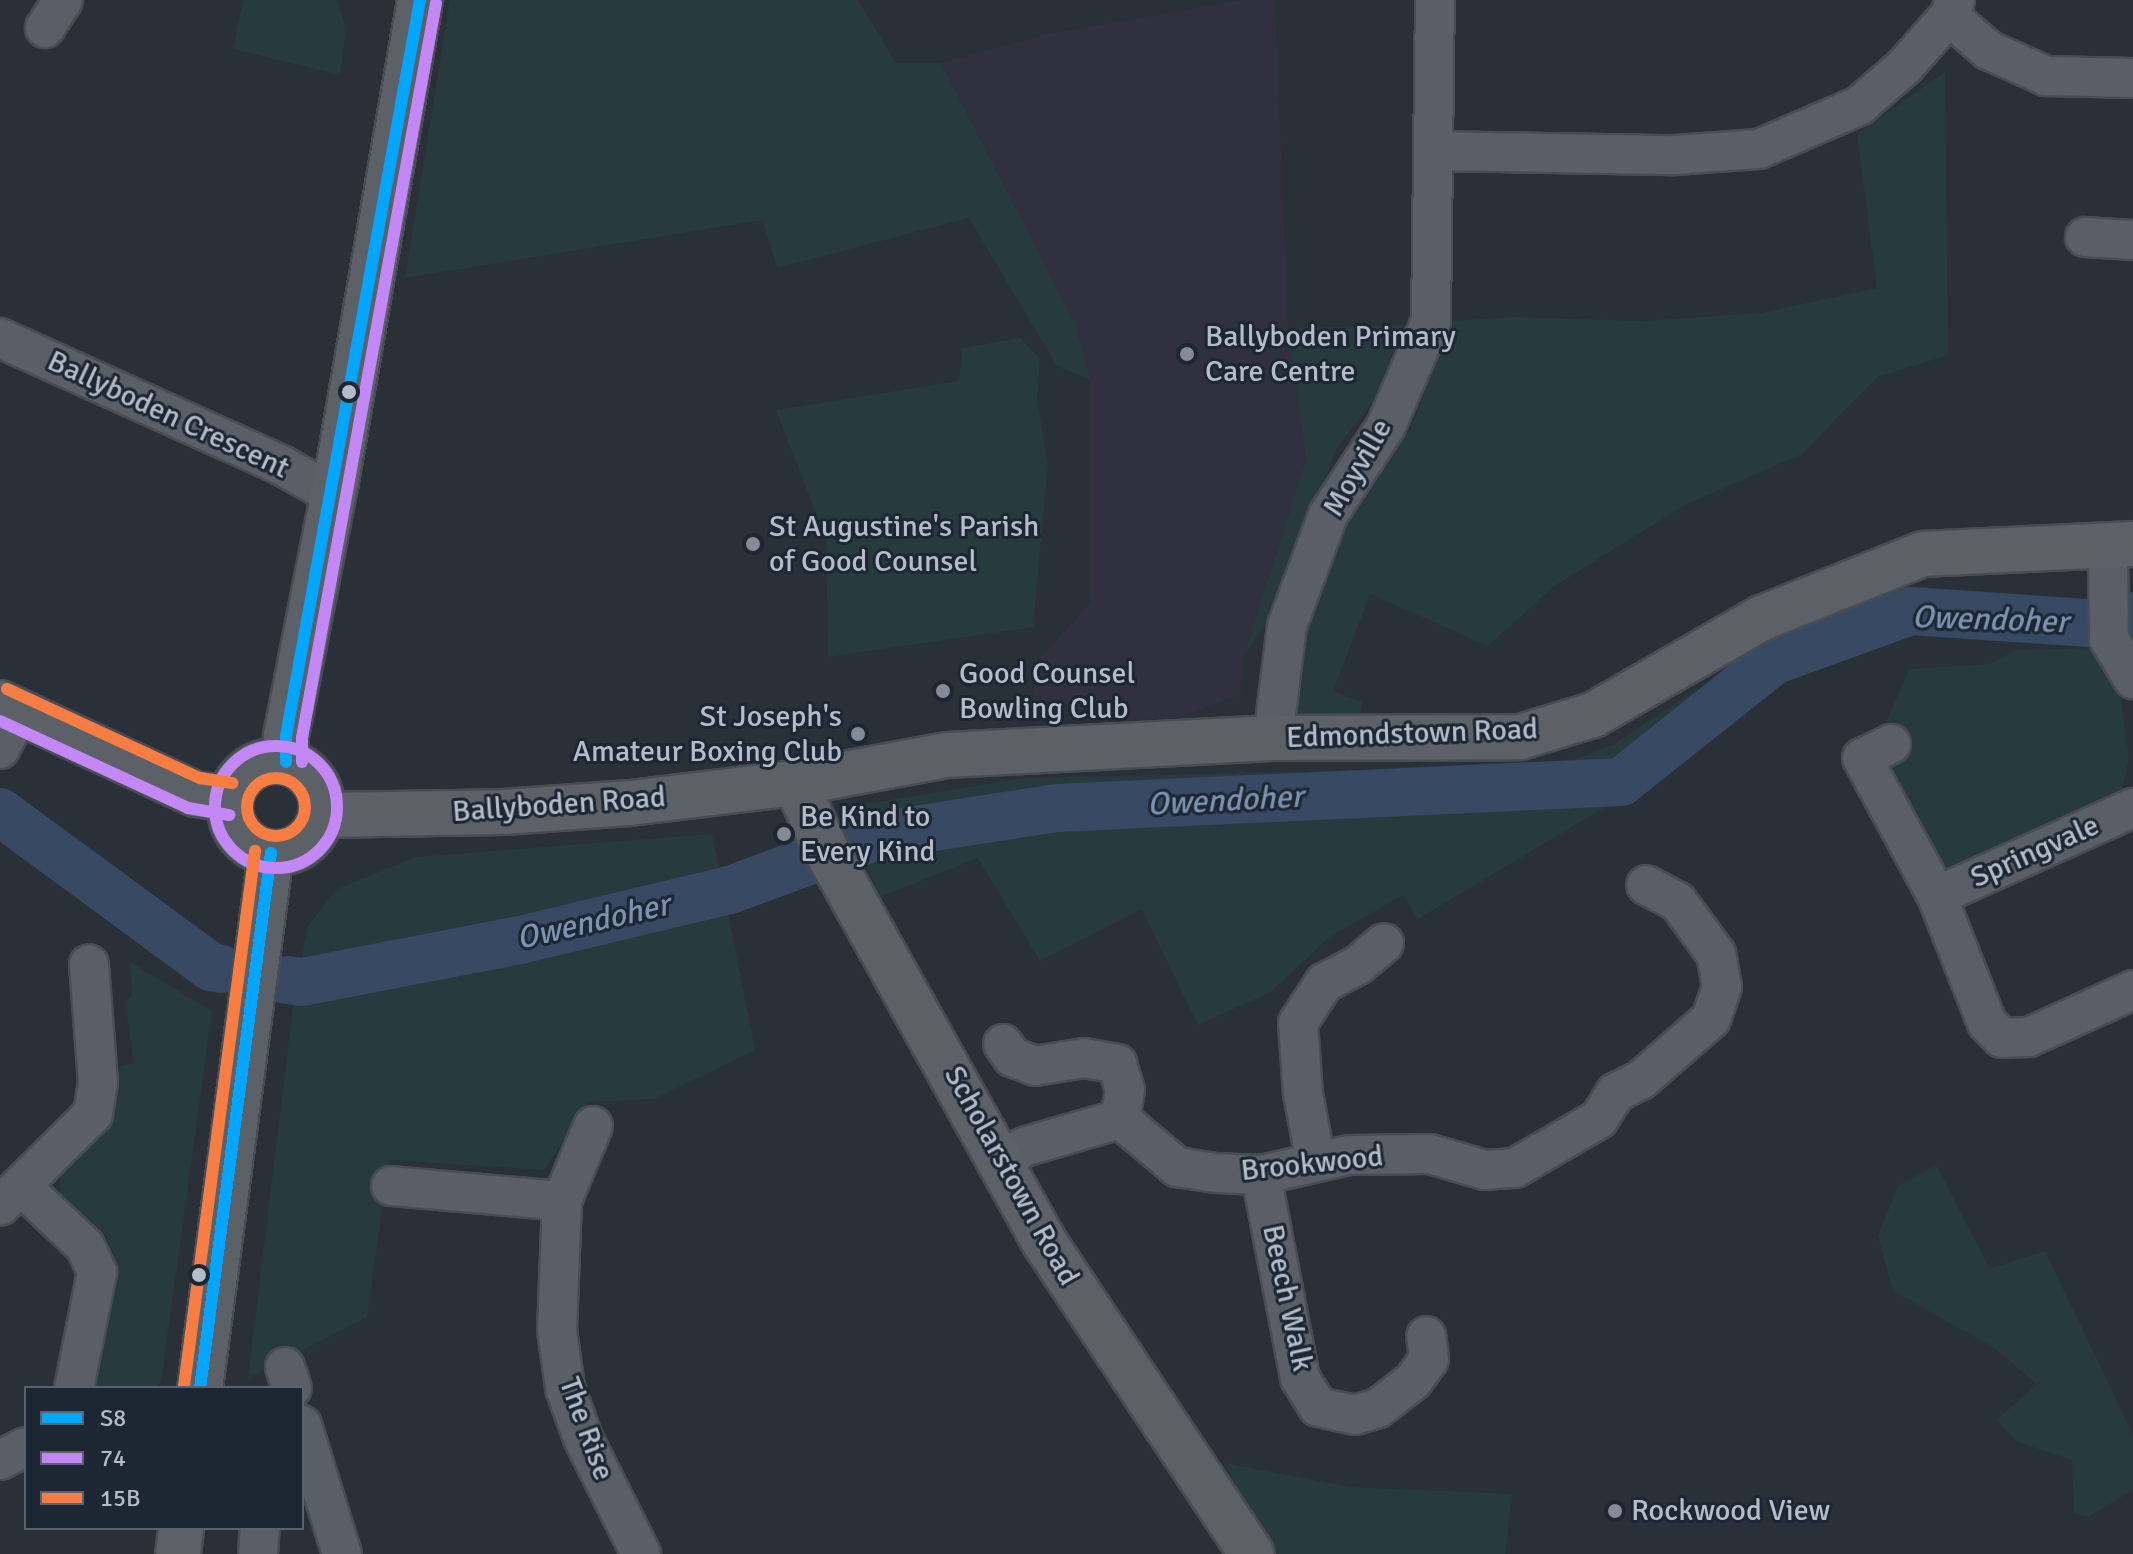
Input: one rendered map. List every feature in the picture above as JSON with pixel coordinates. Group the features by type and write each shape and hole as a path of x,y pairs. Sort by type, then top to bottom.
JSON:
{"main road":[{"path":"286,762 286,736 334,495 420,0"},
{"name":"Edmondstown Road","path":"796,783 947,755 1273,738 1492,738 1555,730 1593,715 1762,618 1923,554 2121,544"},
{"path":"6,721 195,794 231,799"},
{"path":"286,762 313,780 321,815 307,841 271,853 253,847 237,832 231,799 251,770 286,762"},
{"name":"Ballyboden Road","path":"321,815 504,812 796,783"},
{"name":"Scholarstown Road","path":"796,783 828,852 1072,1286 1252,1554"},
{"path":"200,1386 271,853"},
{"path":"178,1554 181,1530"}],"street":[{"name":"Moyville","path":"1273,738 1287,626 1328,515 1386,426 1431,321 1436,151 1435,0"},
{"path":"1436,151 1675,155 1759,149 1859,106 1905,66 1952,8 1988,50 2046,76 2133,78"},
{"path":"2085,237 2133,240"},
{"name":"Ballyboden Crescent","path":"0,338 281,465 334,495"},
{"path":"2121,544 2109,622 2133,679"},
{"name":"Springvale","path":"1891,744 1862,758 1937,896 1987,1023 2002,1038 2029,1037 2133,990"},
{"name":"Springvale","path":"1937,896 2133,808"},
{"name":"Brookwood","path":"1120,1119 1177,1167 1261,1175 1349,1155 1430,1154 1485,1170 1515,1168 1599,1119 1615,1093 1641,1080 1711,1019 1722,987 1716,954 1697,923 1678,902 1646,885"},
{"path":"1316,1162 1301,1081 1298,1023 1324,983 1358,965 1384,943"},
{"path":"74,1386 97,1272 85,1246 11,1196 93,1114 98,1082 89,964"},
{"path":"1001,1159 1027,1146 1120,1119 1125,1090 1117,1064 1084,1058 1035,1066 1012,1057 1003,1044"},
{"name":"The Rise","path":"593,1126 562,1201 557,1330 565,1388 583,1438 641,1554"},
{"name":"Beech Walk","path":"1261,1175 1300,1378 1318,1407 1355,1415 1378,1408 1413,1381 1429,1359 1426,1336"},
{"path":"391,1186 562,1201"},
{"path":"304,1431 342,1554"},
{"path":"0,1460 24,1448"},
{"path":"258,1554 260,1530"}],"shaded area":[{"name":"Ballyboden Primary Care Centre","path":"1244,0 1275,0 1288,328 1306,459 1244,655 1242,694 1173,719 1130,720 1078,708 1078,703 1034,709 1033,665 1091,603 1091,380 1074,321 941,63 1047,34"}],"green space":[{"path":"243,0 337,0 346,28 340,75 233,49"},
{"path":"450,0 858,0 896,63 941,63 1074,321 1091,380 1057,366 969,218 777,268 763,220 405,278"},
{"path":"1945,72 1948,355 1878,377 1802,454 1685,505 1553,587 1488,646 1370,594 1333,691 1362,702 1360,715 1297,715 1306,627 1348,525 1411,428 1452,321 1512,317 1642,321 1761,313 1877,288 1857,134"},
{"path":"1406,325 1370,406 1338,446 1267,622 1244,655 1306,459 1288,328"},
{"path":"1020,338 1040,359 1037,400 1048,465 1033,627 828,657 826,539 776,410 959,381 963,348"},
{"path":"2095,648 2117,670 2129,758 2122,791 2110,806 1946,876 1888,768 1902,753 1884,728 1909,669 1990,664 2016,650"},
{"path":"1698,688 1719,724 1627,794 1418,919 1403,895 1328,938 1271,992 1198,1025 1142,909 1040,961 978,858 881,897 850,832 852,806 1026,778 1496,767 1573,760 1614,744"},
{"path":"712,834 755,1050 654,1099 589,1102 544,1170 389,1160 367,1317 248,1378 295,992 308,926 337,889 416,857"},
{"path":"130,962 212,1011 161,1382 158,1386 96,1386 94,1376 116,1281 114,1257 106,1235 60,1193 60,1171 115,1107 114,1068 134,1063 125,1002 132,996"},
{"path":"1936,1165 1990,1269 2045,1251 2133,1435 2133,1490 2088,1517 2074,1512 2072,1460 2018,1442 1996,1420 2037,1385 1996,1349 1893,1291 1878,1236 1898,1186"},
{"path":"1224,1463 1351,1487 1512,1494 1505,1554 1272,1554"}],"waterway":[{"name":"Owendoher","path":"287,980 302,982 520,940 730,890 876,836 1057,808 1621,782 1773,661 1911,611 2086,623 2133,616"},
{"name":"Owendoher","path":"0,812 211,967 221,969"}],"transit line":[{"name":"S8","path":"286,762 286,736 420,0"},
{"name":"74","path":"302,762 302,738 436,3"},
{"name":"15B","path":"7,689 200,778 233,783"},
{"name":"74","path":"0,721 188,808 229,815"},
{"name":"74","path":"276,746 300,750 319,764 333,783 337,807 333,831 319,850 300,864 276,868 252,864 233,850 219,831 215,807 219,783 233,764 252,750 276,746"},
{"name":"15B","path":"276,778 297,786 305,807 297,828 276,836 255,828 247,807 255,786 276,778"},
{"name":"15B","path":"184,1386 255,851"},
{"name":"S8","path":"200,1386 271,853"}],"place":[{"name":"Ballyboden Primary Care Centre","path":"1187,354"},
{"name":"St Augustine's Parish of Good Counsel","path":"753,544"},
{"name":"Good Counsel Bowling Club","path":"943,691"},
{"name":"St Joseph's Amateur Boxing Club","path":"858,734"},
{"name":"Be Kind to Every Kind","path":"784,834"},
{"name":"Rockwood View","path":"1615,1511"}]}
